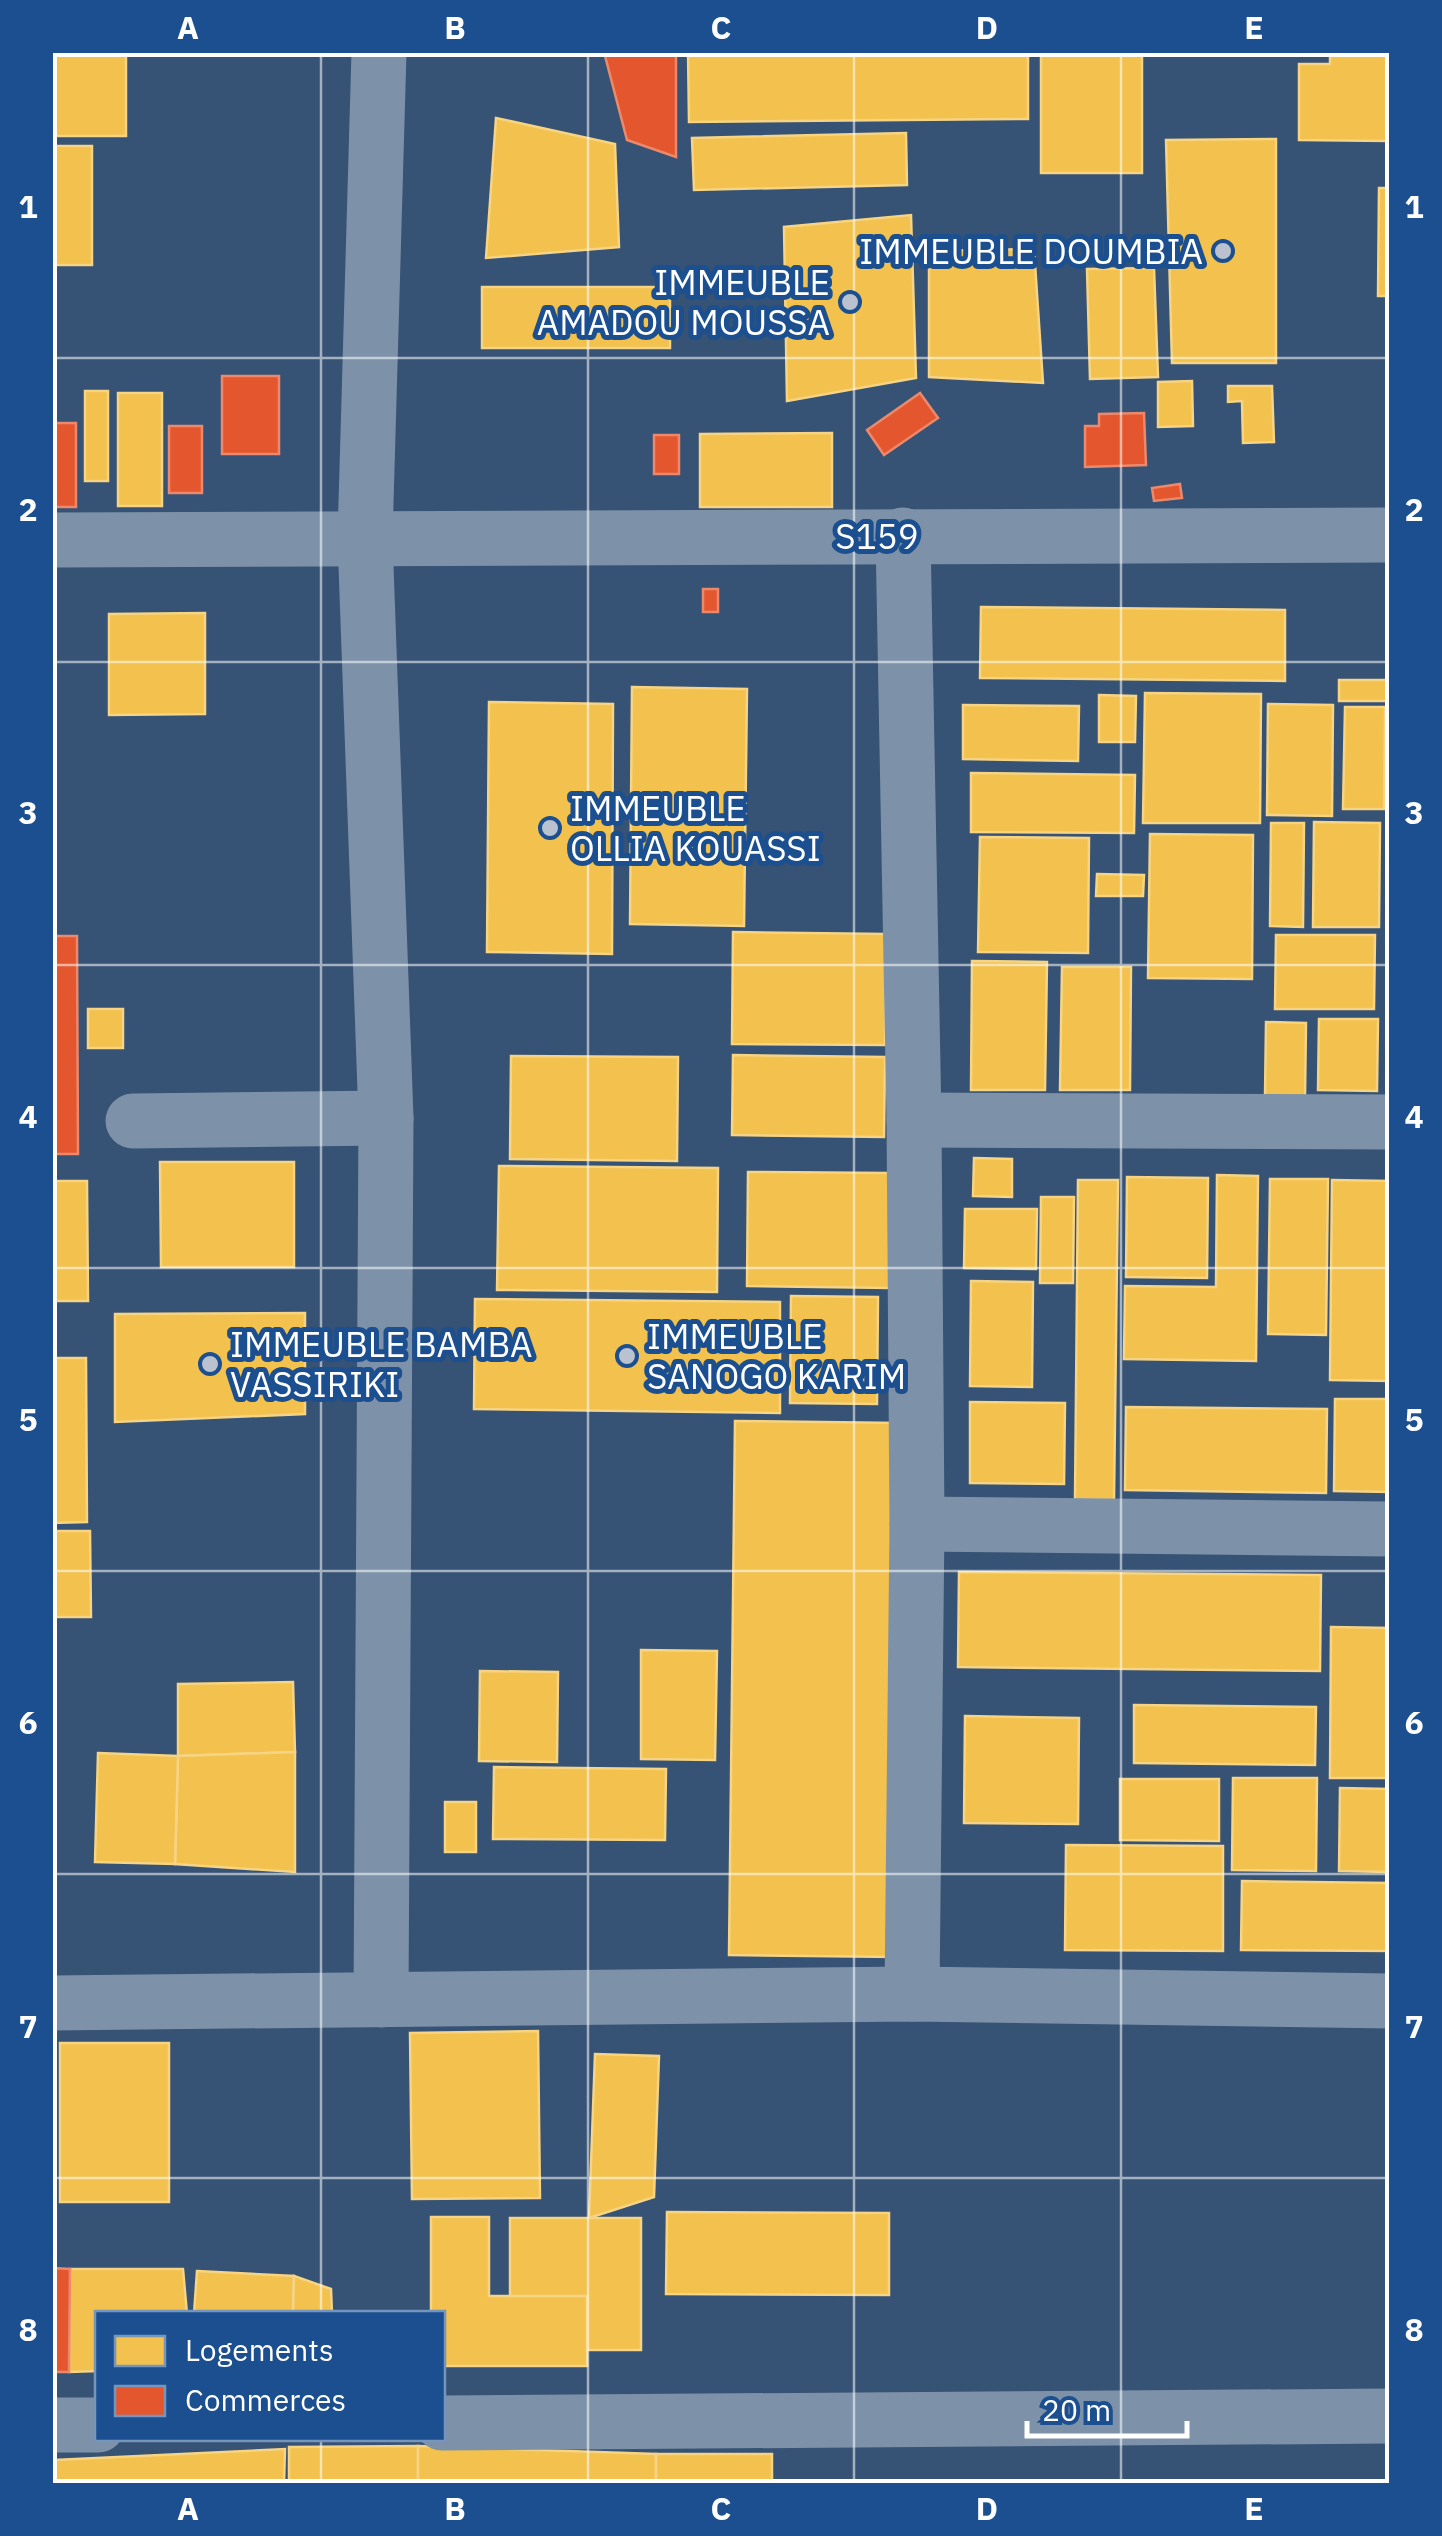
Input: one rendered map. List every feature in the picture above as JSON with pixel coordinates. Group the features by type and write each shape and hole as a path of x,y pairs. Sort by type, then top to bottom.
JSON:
{"street":[{"path":"379,52 366,538 386,1118 381,2000"},
{"name":"S159","path":"52,540 1390,535"},
{"path":"902,536 914,1120 917,1524 912,1994"},
{"path":"133,1121 386,1118"},
{"path":"914,1120 1390,1122"},
{"path":"917,1524 1390,1529"},
{"path":"52,2002 912,1994 1390,2002"},
{"path":"445,2422 1390,2416"},
{"path":"52,2425 95,2425"}],"building: Logements":[{"path":"52,52 126,52 126,136 52,136"},
{"path":"688,52 1028,52 1028,119 689,122"},
{"path":"1041,52 1142,52 1142,173 1041,173"},
{"path":"1330,52 1388,52 1387,141 1299,140 1299,64 1330,64"},
{"path":"496,118 615,144 619,247 486,258"},
{"path":"906,133 907,185 694,190 692,138"},
{"name":"IMMEUBLE DOUMBIA","path":"1276,139 1276,363 1172,363 1166,140"},
{"path":"52,146 92,146 92,265 52,265"},
{"path":"1379,188 1390,188 1390,296 1378,296"},
{"name":"IMMEUBLE AMADOU MOUSSA","path":"911,215 916,378 787,401 784,227"},
{"path":"1034,249 1043,383 929,377 929,251"},
{"path":"1154,268 1158,377 1090,379 1087,269"},
{"path":"482,287 670,287 670,348 482,348"},
{"path":"1192,381 1193,426 1158,427 1158,382"},
{"path":"1228,386 1272,386 1274,442 1243,443 1242,401 1228,402"},
{"path":"85,391 108,391 108,481 85,481"},
{"path":"118,393 162,393 162,506 118,506"},
{"path":"832,433 832,507 700,507 700,434"},
{"path":"981,607 1285,610 1285,681 980,678"},
{"path":"205,613 205,714 109,715 109,614"},
{"path":"1339,680 1390,680 1390,701 1339,701"},
{"path":"632,687 747,689 744,926 630,924"},
{"path":"1145,693 1261,694 1260,823 1143,823"},
{"path":"1099,695 1136,696 1135,742 1099,742"},
{"name":"IMMEUBLE OLLIA KOUASSI","path":"489,702 613,704 612,954 487,952"},
{"path":"1268,704 1333,705 1332,816 1267,815"},
{"path":"963,705 1079,706 1078,761 963,759"},
{"path":"1345,707 1385,707 1384,809 1343,809"},
{"path":"971,773 1135,775 1134,833 971,832"},
{"path":"1314,822 1380,823 1379,927 1313,927"},
{"path":"1271,823 1304,823 1303,927 1270,926"},
{"path":"1150,834 1253,835 1252,979 1148,978"},
{"path":"980,837 1089,838 1088,953 978,952"},
{"path":"1097,874 1144,875 1143,896 1096,896"},
{"path":"733,932 886,934 885,1045 732,1044"},
{"path":"1276,935 1375,935 1374,1009 1275,1009"},
{"path":"972,961 1047,962 1045,1090 971,1090"},
{"path":"1062,967 1131,967 1130,1090 1060,1090"},
{"path":"88,1009 123,1009 123,1048 88,1048"},
{"path":"1319,1019 1378,1019 1377,1091 1318,1090"},
{"path":"1266,1022 1306,1023 1305,1098 1265,1098"},
{"path":"733,1055 885,1057 884,1137 732,1135"},
{"path":"511,1056 678,1057 677,1161 510,1159"},
{"path":"974,1158 1012,1159 1012,1197 973,1196"},
{"path":"160,1162 294,1162 294,1267 161,1267"},
{"path":"499,1166 718,1168 717,1292 497,1290"},
{"path":"748,1172 889,1173 889,1288 747,1286"},
{"path":"1217,1175 1258,1176 1256,1361 1124,1359 1125,1286 1216,1287"},
{"path":"1127,1177 1208,1178 1207,1278 1126,1277"},
{"path":"1270,1179 1328,1179 1326,1335 1268,1334"},
{"path":"1078,1180 1118,1180 1114,1500 1075,1499"},
{"path":"1332,1180 1390,1181 1390,1381 1330,1380"},
{"path":"52,1181 87,1181 88,1301 52,1301"},
{"path":"1041,1197 1074,1197 1073,1283 1040,1283"},
{"path":"965,1209 1037,1209 1036,1269 964,1268"},
{"path":"971,1281 1033,1282 1032,1387 970,1386"},
{"path":"791,1296 878,1297 877,1404 790,1403"},
{"name":"IMMEUBLE SANOGO KARIM","path":"475,1299 780,1302 780,1413 474,1409"},
{"name":"IMMEUBLE BAMBA VASSIRIKI","path":"305,1313 305,1414 115,1422 115,1314"},
{"path":"52,1358 86,1358 87,1522 52,1523"},
{"path":"1335,1399 1390,1399 1390,1492 1334,1491"},
{"path":"970,1402 1065,1403 1064,1484 970,1483"},
{"path":"1126,1407 1327,1409 1326,1493 1125,1490"},
{"path":"735,1421 901,1423 896,1957 729,1955"},
{"path":"52,1531 90,1531 91,1617 52,1617"},
{"path":"959,1572 1321,1575 1320,1671 958,1667"},
{"path":"1331,1627 1390,1628 1390,1778 1330,1778"},
{"path":"641,1650 717,1651 715,1760 641,1759"},
{"path":"480,1671 558,1672 557,1762 479,1761"},
{"path":"293,1682 295,1752 178,1756 178,1684"},
{"path":"1134,1705 1316,1707 1315,1765 1134,1763"},
{"path":"965,1716 1079,1718 1078,1824 964,1823"},
{"path":"295,1752 295,1872 175,1864 178,1756"},
{"path":"98,1753 178,1756 175,1864 95,1862"},
{"path":"494,1767 666,1769 665,1840 493,1839"},
{"path":"1233,1778 1317,1778 1316,1871 1232,1870"},
{"path":"1120,1779 1219,1779 1219,1841 1120,1840"},
{"path":"1340,1788 1390,1789 1390,1872 1339,1871"},
{"path":"445,1802 476,1802 476,1852 445,1852"},
{"path":"1066,1845 1223,1846 1223,1951 1065,1950"},
{"path":"1242,1881 1390,1883 1390,1951 1241,1950"},
{"path":"538,2031 540,2198 412,2199 410,2033"},
{"path":"60,2043 169,2043 169,2202 60,2202"},
{"path":"595,2054 659,2056 654,2197 589,2218"},
{"path":"667,2212 889,2213 889,2295 666,2294"},
{"path":"431,2217 489,2217 489,2296 587,2296 587,2366 445,2366 445,2311 431,2311"},
{"path":"510,2218 641,2218 641,2350 587,2350 587,2296 510,2296"},
{"path":"70,2269 183,2269 187,2311 95,2311 95,2371 69,2372"},
{"path":"197,2271 294,2276 293,2311 194,2311"},
{"path":"294,2276 331,2289 332,2311 293,2311"},
{"path":"418,2446 418,2484 289,2484 289,2447"},
{"path":"418,2446 656,2454 656,2484 418,2484"},
{"path":"285,2449 284,2484 56,2484 55,2460"},
{"path":"656,2454 772,2454 772,2484 656,2484"}],"building: Commerces":[{"path":"604,52 676,52 676,157 627,140"},
{"path":"222,376 279,376 279,454 222,454"},
{"path":"920,393 938,418 884,455 867,430"},
{"path":"1144,413 1146,465 1085,467 1085,426 1099,426 1099,414"},
{"path":"52,423 76,423 76,507 52,507"},
{"path":"169,426 202,426 202,493 169,493"},
{"path":"654,435 679,435 679,474 654,474"},
{"path":"1180,484 1182,498 1154,501 1152,488"},
{"path":"703,589 718,589 718,612 703,612"},
{"path":"52,936 77,936 78,1154 52,1154"},
{"path":"52,2268 70,2269 69,2372 52,2372"}],"place":[{"name":"IMMEUBLE DOUMBIA","path":"1223,251"},
{"name":"IMMEUBLE AMADOU MOUSSA","path":"850,302"},
{"name":"IMMEUBLE OLLIA KOUASSI","path":"550,828"},
{"name":"IMMEUBLE SANOGO KARIM","path":"627,1356"},
{"name":"IMMEUBLE BAMBA VASSIRIKI","path":"210,1364"}]}
